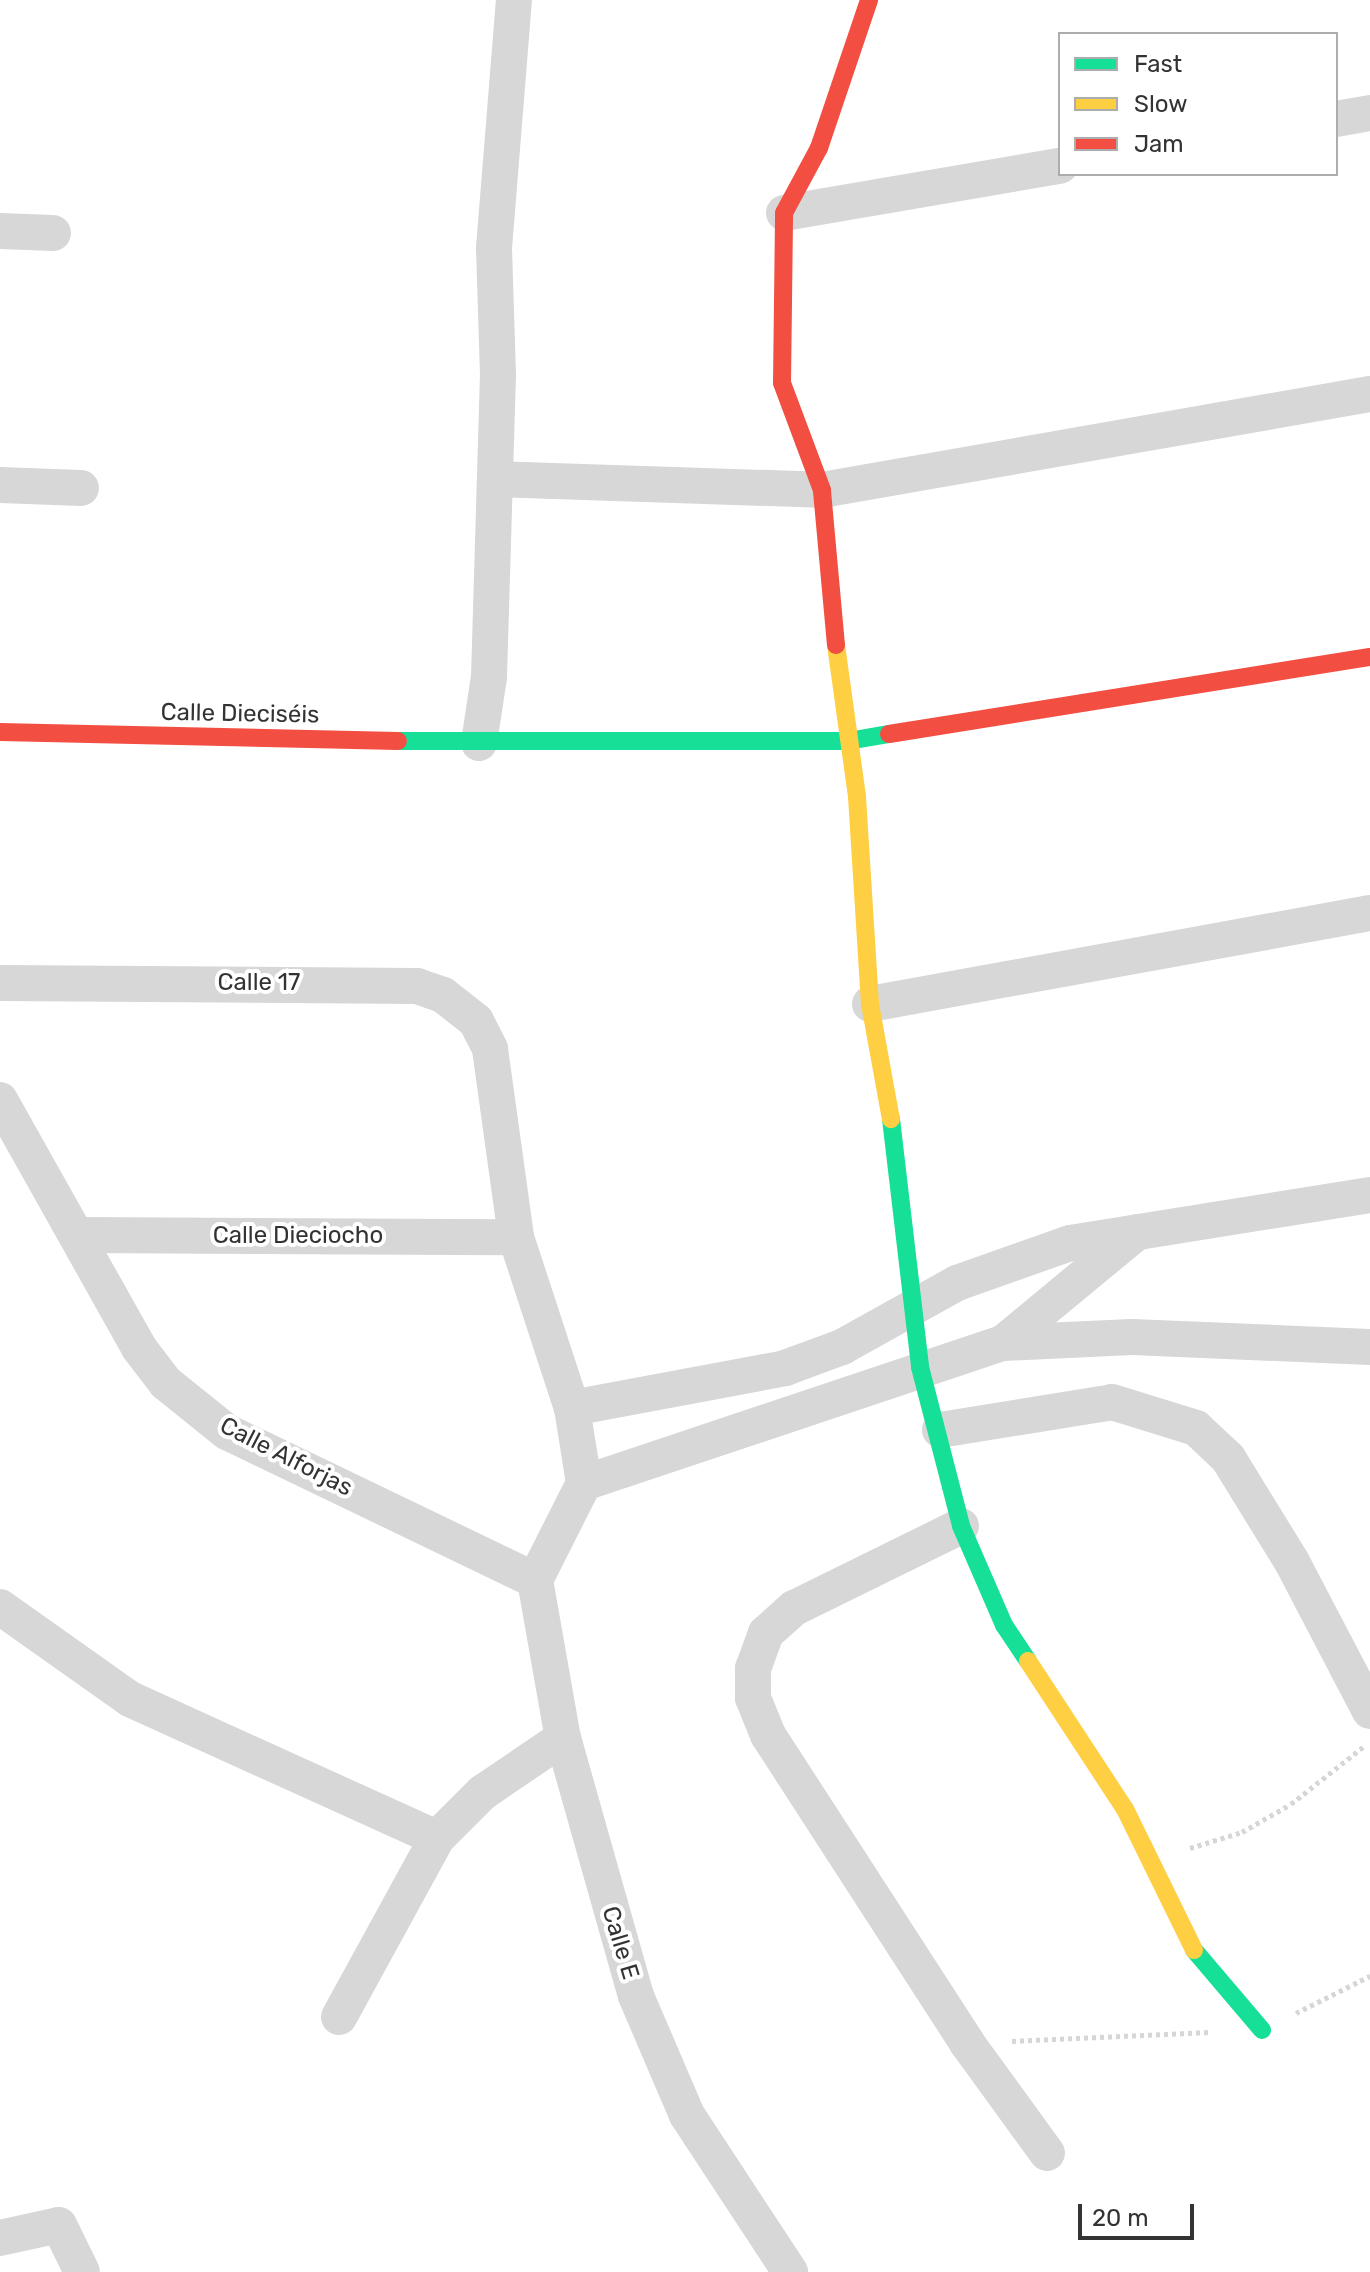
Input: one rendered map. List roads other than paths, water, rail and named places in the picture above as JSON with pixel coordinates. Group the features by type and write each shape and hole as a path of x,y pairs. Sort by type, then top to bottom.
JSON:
{"street":[{"path":"479,743 489,677 495,479 494,248 514,0"},
{"path":"869,0 819,148 784,213 782,383 822,490 823,554 848,741 870,1004 900,1167 920,1367 940,1430 961,1526 1004,1625 1091,1755 1151,1861 1189,1944 1262,2030"},
{"path":"1338,119 1370,113"},
{"path":"784,213 1058,166"},
{"path":"0,231 53,233"},
{"path":"495,479 822,490 1370,394"},
{"path":"0,485 81,488"},
{"name":"Calle Dieciséis","path":"0,732 479,743 848,741 1370,657"},
{"path":"870,1004 1370,913"},
{"name":"Calle 17","path":"0,983 417,986 461,1006 490,1049 516,1237"},
{"name":"Calle Alforjas","path":"0,1100 80,1235 139,1348 192,1406 227,1432 535,1580"},
{"path":"572,1408 785,1368 912,1310 1003,1263 1137,1232 1370,1195"},
{"path":"1003,1343 1137,1232"},
{"name":"Calle Dieciocho","path":"80,1235 516,1237"},
{"path":"516,1237 572,1408 584,1483 535,1580"},
{"path":"584,1483 920,1367 1003,1343 1132,1337 1370,1347"},
{"path":"940,1430 1112,1402 1196,1428 1228,1458 1292,1562 1370,1711"},
{"path":"961,1526 794,1608 766,1633 753,1668 753,1698 768,1735 967,2043 1047,2153"},
{"name":"Calle E","path":"535,1580 563,1738 589,1843 662,2061 721,2174 790,2272"},
{"path":"0,1607 130,1699 437,1838"},
{"path":"339,2017 437,1838 482,1793 563,1738"},
{"path":"0,2238 59,2225 82,2272"}]}
